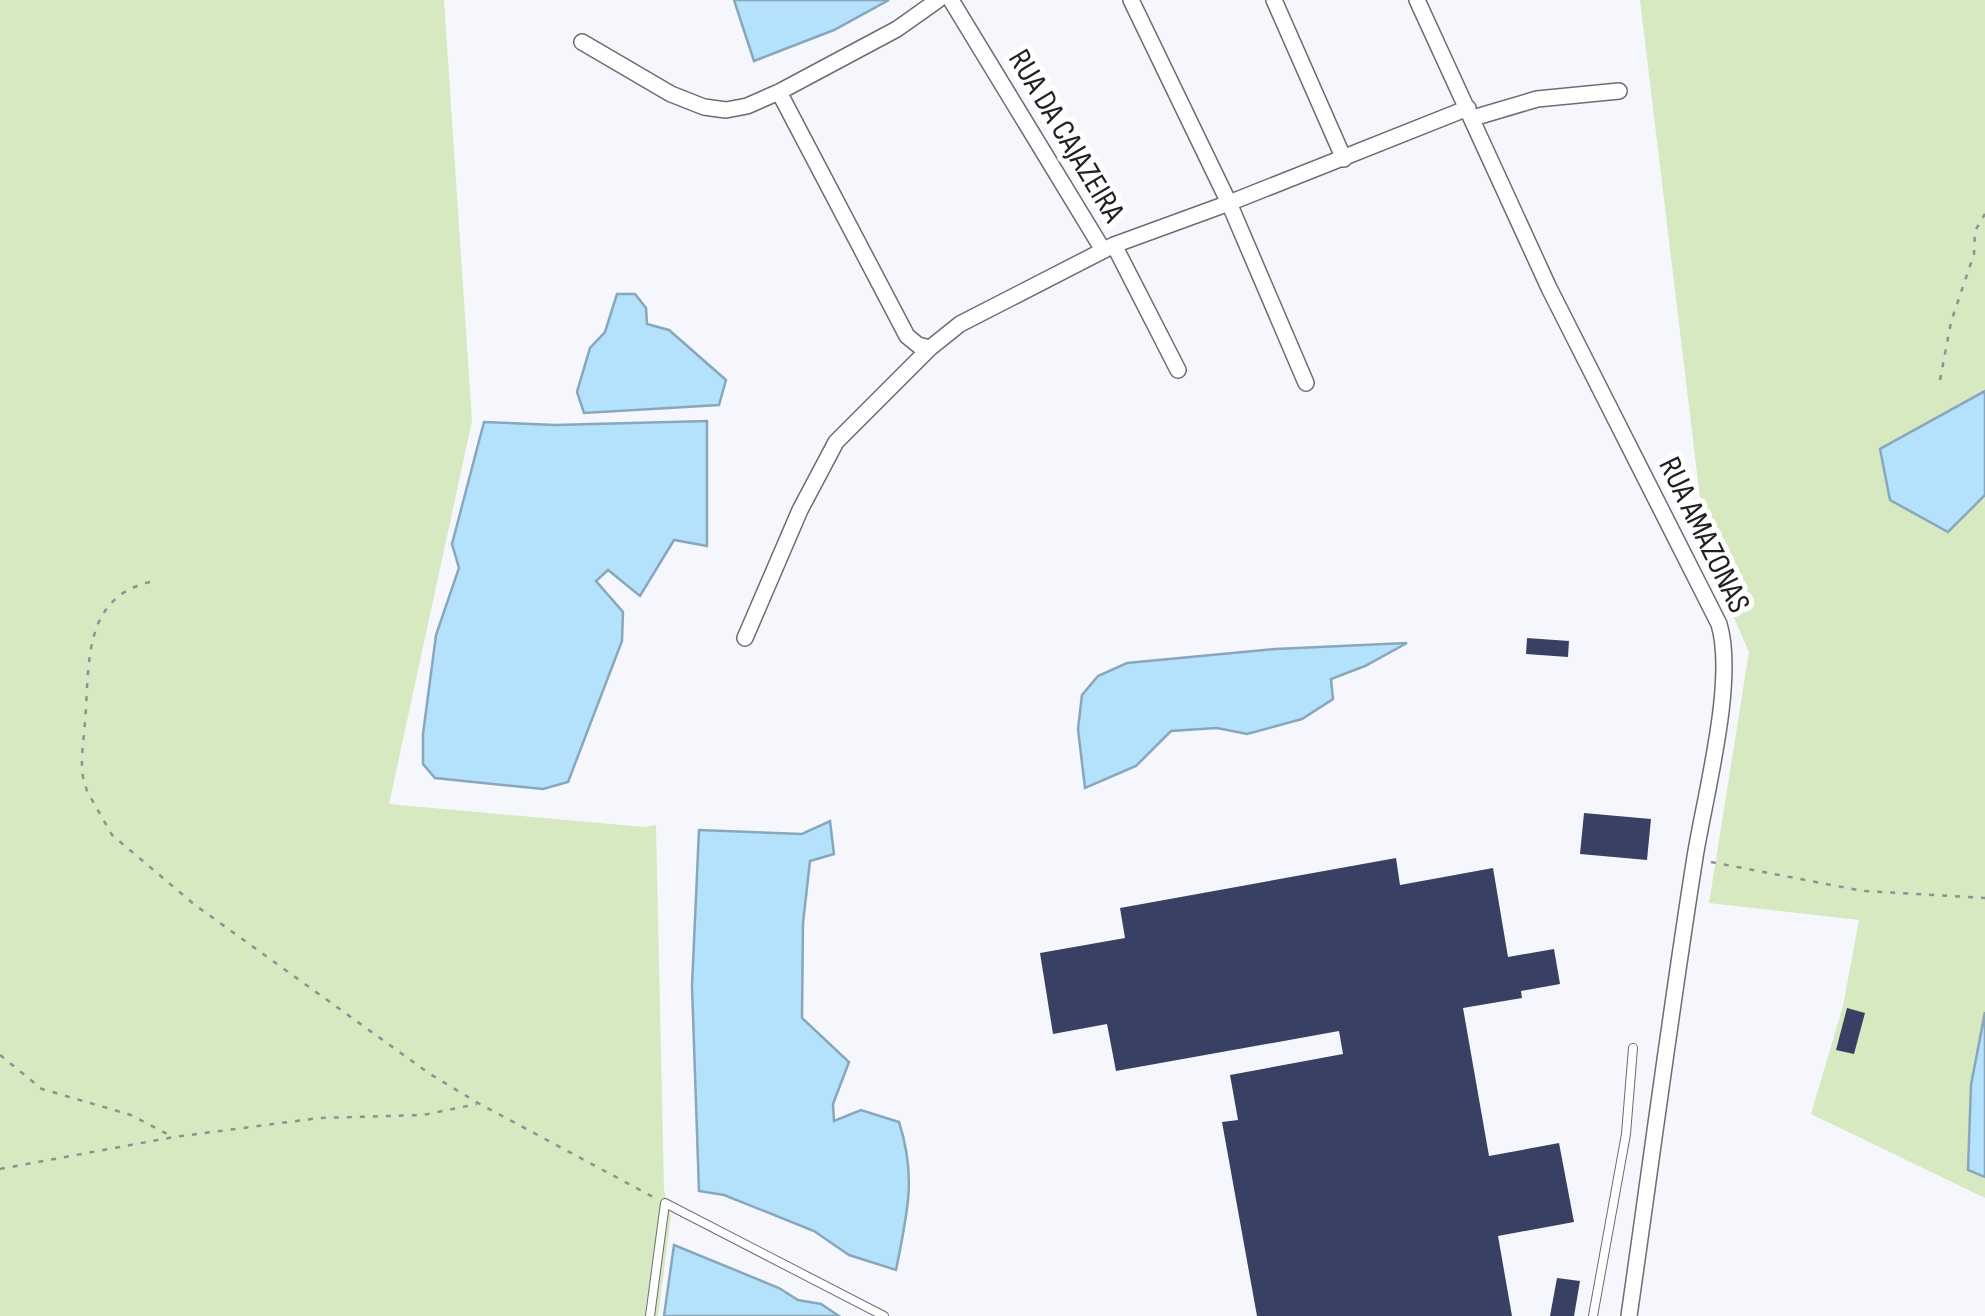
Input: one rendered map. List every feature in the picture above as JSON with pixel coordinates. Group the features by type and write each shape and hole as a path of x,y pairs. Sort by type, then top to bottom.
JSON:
{"street":[{"path":"582,42 672,94 704,107 726,110 779,92 897,29 938,0"},
{"name":"RUA DA CAJAZEIRA","path":"951,0 1108,248 1178,370"},
{"path":"1130,0 1229,203 1306,383"},
{"path":"1274,0 1344,158"},
{"name":"RUA AMAZONAS","path":"1417,0 1549,288 1710,607 1724,643 1723,684 1630,1316"},
{"path":"746,638 800,510 836,442 930,348 960,324 1108,248 1344,158 1470,114 1537,99 1619,91"},
{"path":"779,92 901,326 912,342 930,348"}],"lane":[{"path":"1593,1316 1626,1134 1633,1048"},
{"path":"650,1316 665,1203 884,1316"}],"path":[{"path":"1940,380 1951,322 1974,254 1975,231 1985,214"},
{"path":"150,582 121,594 98,624 91,642 81,764 87,791 102,819 131,854 430,1074 665,1203"},
{"path":"1695,859 1863,891 1985,898"},
{"path":"0,1055 42,1089 130,1115 174,1138"},
{"path":"0,1169 174,1138 319,1118 424,1115 478,1103"}],"green space":[{"path":"0,0 444,0 472,421 389,804 656,825 664,1190 671,1216 658,1316 0,1316"},
{"path":"1640,0 1985,0 1985,391 1880,450 1947,531 1985,495 1985,1012 1971,1085 1968,1169 1985,1177 1985,1198 1811,1114 1843,1006 1859,920 1709,903 1749,652 1707,556"}],"water":[{"path":"734,0 889,0 834,30 754,61"},
{"path":"617,294 635,294 646,308 647,324 669,330 726,380 719,405 584,413 577,392 590,348 605,332"},
{"path":"1985,391 1985,495 1948,532 1890,500 1880,449"},
{"path":"707,421 707,546 674,540 640,596 608,570 596,581 623,612 622,641 568,782 543,789 435,778 423,764 423,734 436,635 459,568 452,544 484,422 555,425"},
{"path":"1407,643 1331,679 1333,699 1302,719 1247,734 1217,728 1171,731 1136,766 1085,788 1078,729 1082,695 1098,676 1127,663 1275,649"},
{"path":"830,821 834,854 810,861 803,923 802,1018 849,1062 833,1104 834,1121 861,1110 899,1122 909,1179 896,1270 849,1255 814,1231 724,1195 699,1191 692,986 699,830 802,834"},
{"path":"1985,1012 1985,1177 1968,1170 1971,1085"},
{"path":"674,1245 779,1288 798,1300 821,1304 839,1316 664,1316"}],"building":[{"path":"1527,638 1569,641 1568,657 1526,654"},
{"path":"1584,813 1651,819 1647,860 1580,854"},
{"path":"1396,858 1400,885 1493,868 1508,957 1554,949 1560,984 1521,991 1522,998 1463,1008 1489,1156 1559,1143 1574,1222 1498,1236 1512,1316 1257,1316 1222,1122 1238,1120 1230,1075 1343,1054 1339,1031 1116,1071 1107,1024 1053,1034 1040,953 1125,938 1120,908"},
{"path":"1847,1008 1865,1013 1854,1054 1836,1050"},
{"path":"1557,1278 1580,1281 1574,1316 1550,1316"}]}
